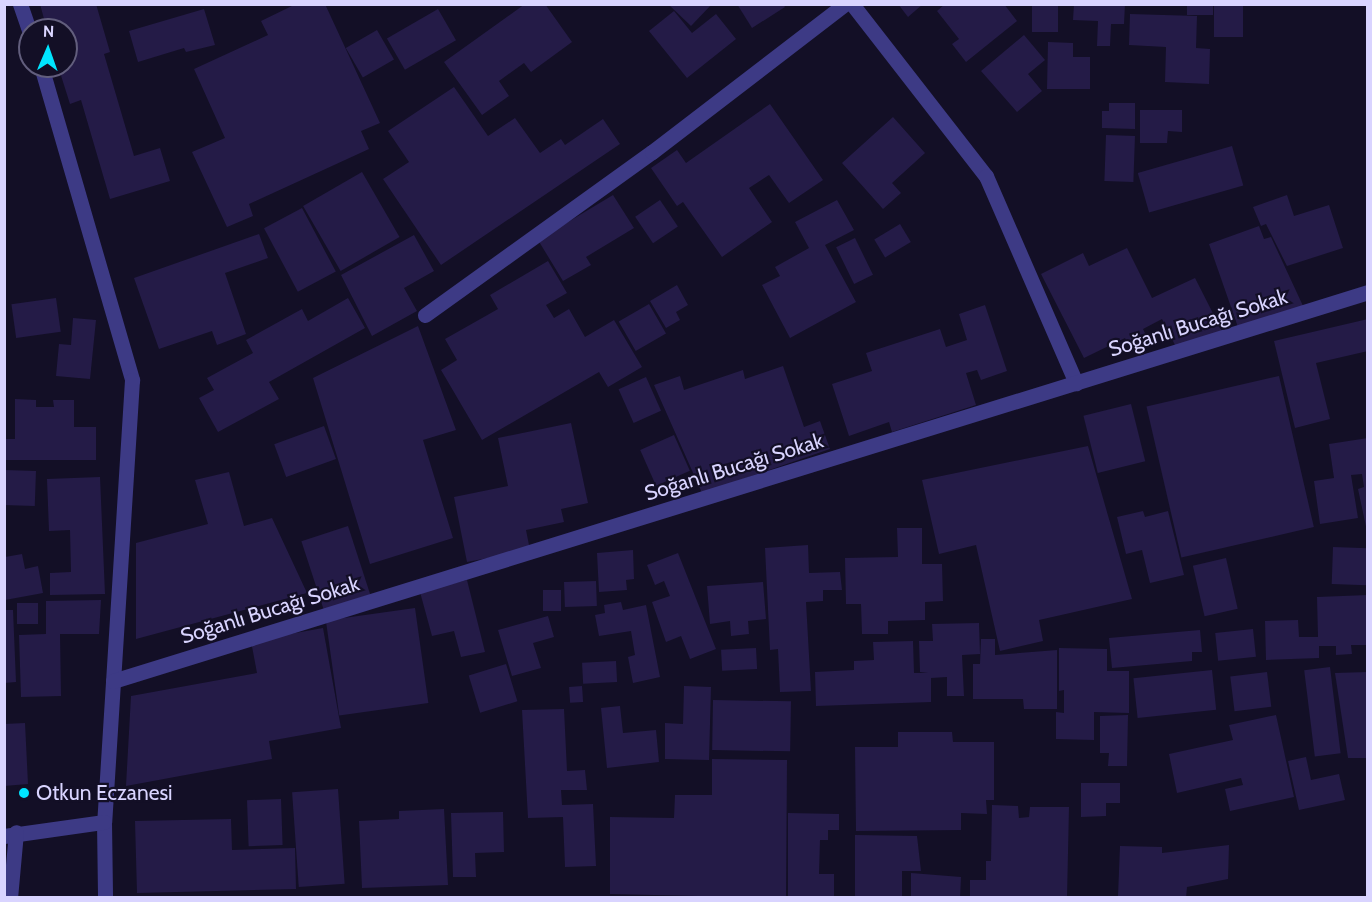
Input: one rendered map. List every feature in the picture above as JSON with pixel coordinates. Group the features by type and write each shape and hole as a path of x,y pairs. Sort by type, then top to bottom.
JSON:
{"street":[{"path":"425,315 652,152 845,4"},
{"path":"852,4 986,176 1076,383"},
{"path":"44,78 132,380 104,822 105,897"},
{"name":"Soğanlı Bucağı Sokak","path":"113,681 1368,292"},
{"path":"10,897 10,834 104,822"}],"building":[{"path":"40,4 96,4 110,52 104,54 134,156 160,148 170,181 110,199 81,100 70,104 62,78 78,78 78,18 44,18"},
{"path":"296,4 325,4 380,123 361,131 369,149 249,204 253,216 227,227 192,152 225,138 194,69 268,35 261,21"},
{"path":"525,4 545,4 572,42 531,72 524,63 499,81 509,96 482,115 444,62"},
{"path":"668,4 712,4 691,26"},
{"path":"737,4 783,4 785,7 752,28"},
{"path":"898,4 923,4 908,17"},
{"path":"945,4 1004,4 1017,21 966,62 952,44 959,39 937,11"},
{"path":"1032,4 1058,4 1058,32 1032,32"},
{"path":"1074,4 1125,4 1124,24 1111,24 1110,46 1097,46 1098,21 1073,20"},
{"path":"1187,4 1213,4 1213,15 1187,15"},
{"path":"1214,4 1243,4 1243,37 1214,37"},
{"path":"204,9 215,45 186,52 184,48 138,62 129,31"},
{"path":"438,9 456,40 405,70 387,38"},
{"path":"674,11 692,33 716,14 736,39 687,78 649,31"},
{"path":"1130,14 1197,16 1196,48 1210,49 1209,84 1165,82 1166,47 1129,45"},
{"path":"377,30 394,59 363,77 346,48"},
{"path":"1024,35 1045,60 1028,74 1042,91 1017,112 981,71"},
{"path":"1048,42 1073,43 1073,57 1090,57 1090,89 1047,89"},
{"path":"454,87 488,136 515,118 540,153 561,139 565,145 603,119 620,144 441,265 383,179 409,162 388,131"},
{"path":"1109,103 1135,103 1135,129 1102,128 1102,111 1109,111"},
{"path":"770,104 823,180 789,203 769,175 749,188 772,222 722,257 683,202 677,206 651,168 677,150 686,163"},
{"path":"1140,110 1182,110 1182,132 1168,131 1167,143 1140,143"},
{"path":"893,117 925,153 892,183 901,193 883,209 842,163"},
{"path":"1106,135 1135,136 1133,182 1104,181"},
{"path":"1232,146 1243,185 1149,212 1138,173"},
{"path":"362,172 400,237 341,271 303,206"},
{"path":"613,195 634,228 586,257 591,265 563,281 538,240"},
{"path":"1287,195 1294,216 1329,205 1343,248 1287,266 1266,224 1261,226 1253,207"},
{"path":"660,200 678,227 653,243 635,217"},
{"path":"837,200 854,230 825,245 856,302 790,338 762,285 780,276 775,267 809,248 795,222"},
{"path":"302,208 336,272 298,292 264,228"},
{"path":"900,224 911,242 885,257 874,239"},
{"path":"1259,226 1264,239 1271,237 1304,308 1239,330 1209,244"},
{"path":"259,234 268,258 225,273 246,334 217,345 212,331 159,349 134,278"},
{"path":"414,235 434,271 404,288 417,311 372,336 341,275"},
{"path":"855,238 873,275 854,284 836,247"},
{"path":"1127,248 1152,298 1195,278 1222,331 1176,347 1162,319 1143,329 1149,341 1131,350 1125,338 1084,358 1041,274 1083,253 1089,266"},
{"path":"548,261 567,293 546,305 554,318 569,309 585,337 614,320 642,367 608,387 599,372 482,440 441,370 457,360 445,339 498,309 490,295"},
{"path":"677,285 688,305 676,312 680,320 666,328 650,301"},
{"path":"56,298 61,332 16,338 11,304"},
{"path":"348,298 365,328 269,382 279,399 218,432 199,398 214,390 207,378 253,353 246,340 302,309 308,321"},
{"path":"649,304 666,333 636,351 619,322"},
{"path":"985,305 1007,371 981,380 977,370 966,373 976,405 892,432 889,422 849,436 832,384 872,371 866,353 940,329 946,347 967,340 959,314"},
{"path":"73,318 96,320 90,379 56,376 59,344 71,345"},
{"path":"1368,319 1368,351 1316,363 1330,419 1295,428 1274,341"},
{"path":"418,326 456,430 423,440 453,538 370,564 313,378"},
{"path":"783,366 804,427 820,421 830,449 702,493 654,385 680,376 684,390 743,370 745,379"},
{"path":"1279,376 1314,527 1181,558 1146,407"},
{"path":"646,377 661,411 634,423 619,389"},
{"path":"15,399 36,400 36,407 54,407 53,400 74,400 74,427 96,427 96,460 4,460 4,439 15,439"},
{"path":"1131,404 1145,461 1098,473 1083,416"},
{"path":"571,423 588,503 561,509 564,522 526,530 530,550 467,562 454,497 508,486 498,438"},
{"path":"324,426 336,459 286,477 274,444"},
{"path":"674,435 690,471 656,486 640,450"},
{"path":"1368,438 1368,536 1358,489 1364,487 1362,474 1351,475 1358,518 1320,524 1314,481 1334,478 1329,444"},
{"path":"1088,446 1132,599 1039,620 1043,641 1000,651 976,545 939,554 922,480"},
{"path":"4,470 36,471 35,506 4,505"},
{"path":"229,472 244,526 272,518 307,593 136,639 136,543 208,524 195,480"},
{"path":"100,477 105,594 50,595 50,573 71,572 70,530 49,531 47,479"},
{"path":"1143,511 1145,517 1168,511 1184,575 1150,583 1142,550 1126,554 1117,517"},
{"path":"348,526 370,594 324,610 301,541"},
{"path":"897,528 922,528 922,564 942,564 943,601 925,602 925,620 888,621 888,634 862,634 861,604 846,604 845,558 898,557"},
{"path":"808,545 809,573 840,572 842,590 823,590 823,601 806,602 811,691 780,692 778,649 770,650 765,548"},
{"path":"1333,547 1368,548 1367,585 1332,584"},
{"path":"633,550 634,579 626,580 627,590 599,592 597,553"},
{"path":"678,553 716,649 690,659 681,636 666,642 652,602 670,596 664,581 655,585 647,565"},
{"path":"22,554 25,569 38,566 43,593 5,600 5,557"},
{"path":"1226,558 1238,609 1205,616 1193,566"},
{"path":"467,580 485,652 461,657 454,631 432,636 420,592"},
{"path":"596,581 597,606 565,607 564,582"},
{"path":"763,582 766,619 748,621 749,634 731,636 730,621 710,624 707,586"},
{"path":"543,590 561,590 561,611 543,611"},
{"path":"1368,595 1368,645 1351,645 1352,654 1336,655 1336,646 1319,646 1319,658 1266,660 1265,621 1298,620 1299,637 1318,637 1317,597"},
{"path":"101,600 99,634 60,634 61,696 21,697 19,635 46,634 46,601"},
{"path":"621,602 623,610 646,605 660,677 633,683 628,657 635,655 631,631 599,636 595,615 605,613 604,605"},
{"path":"17,603 38,603 38,624 17,624"},
{"path":"415,608 428,703 339,716 326,621"},
{"path":"4,610 13,610 16,682 4,683"},
{"path":"548,616 554,637 533,643 541,668 512,676 498,630"},
{"path":"979,623 980,654 962,655 964,696 947,696 947,677 931,678 931,702 816,706 815,672 854,670 854,661 874,660 873,642 913,641 914,673 928,673 920,672 919,641 933,641 932,624"},
{"path":"323,628 341,728 269,741 272,759 126,786 131,696 257,673 251,641"},
{"path":"1253,629 1256,657 1218,661 1215,633"},
{"path":"1200,630 1202,652 1192,652 1192,661 1112,668 1109,638"},
{"path":"981,639 995,639 995,655 1057,650 1057,709 1024,709 1023,699 973,699 973,664 980,664"},
{"path":"756,648 757,669 722,671 721,650"},
{"path":"1059,648 1107,649 1107,671 1129,671 1129,713 1094,712 1094,740 1056,739 1056,712 1064,713 1064,690 1059,691"},
{"path":"616,661 617,682 583,684 582,663"},
{"path":"506,664 517,701 480,713 469,675"},
{"path":"1330,667 1341,753 1315,757 1304,670"},
{"path":"1212,670 1216,710 1138,718 1133,678"},
{"path":"1267,672 1271,707 1235,711 1230,677"},
{"path":"1368,672 1368,758 1348,758 1335,673"},
{"path":"582,686 583,702 570,703 569,687"},
{"path":"684,686 711,687 709,760 665,759 665,723 683,724"},
{"path":"713,700 791,701 790,751 712,750"},
{"path":"620,706 623,733 656,730 659,762 607,768 601,708"},
{"path":"564,709 567,771 585,770 587,790 561,790 562,805 593,804 596,866 565,867 563,817 528,818 522,710"},
{"path":"1128,715 1127,766 1108,766 1109,753 1100,753 1100,716"},
{"path":"1276,715 1294,797 1230,811 1225,789 1243,785 1241,778 1177,793 1169,754 1233,740 1229,725"},
{"path":"25,723 28,784 4,786 4,724"},
{"path":"898,732 952,732 953,742 994,742 994,800 986,800 987,814 961,813 961,830 856,831 855,747 898,747"},
{"path":"1306,757 1311,780 1339,774 1345,800 1299,810 1288,761"},
{"path":"712,759 787,760 786,898 610,894 610,817 674,818 675,795 712,795"},
{"path":"1081,783 1120,783 1120,803 1106,803 1106,816 1081,817"},
{"path":"338,789 345,884 299,887 292,792"},
{"path":"281,799 283,845 249,846 247,800"},
{"path":"992,805 1018,806 1019,818 1029,817 1030,807 1069,807 1067,898 970,898 970,880 986,880 986,861 991,861"},
{"path":"444,809 448,885 362,888 359,821 399,819 399,811"},
{"path":"503,812 504,852 475,853 476,877 453,877 451,813"},
{"path":"788,813 839,814 839,830 828,830 828,840 820,840 819,874 834,874 834,898 788,898"},
{"path":"231,819 232,850 295,848 296,889 137,893 135,821"},
{"path":"855,835 917,836 921,871 902,871 902,898 855,898"},
{"path":"1229,845 1228,879 1187,887 1186,898 1118,896 1120,846 1162,847 1162,853"},
{"path":"911,873 961,877 960,898 911,898"}],"place":[{"name":"Otkun Eczanesi","path":"24,793"}]}
